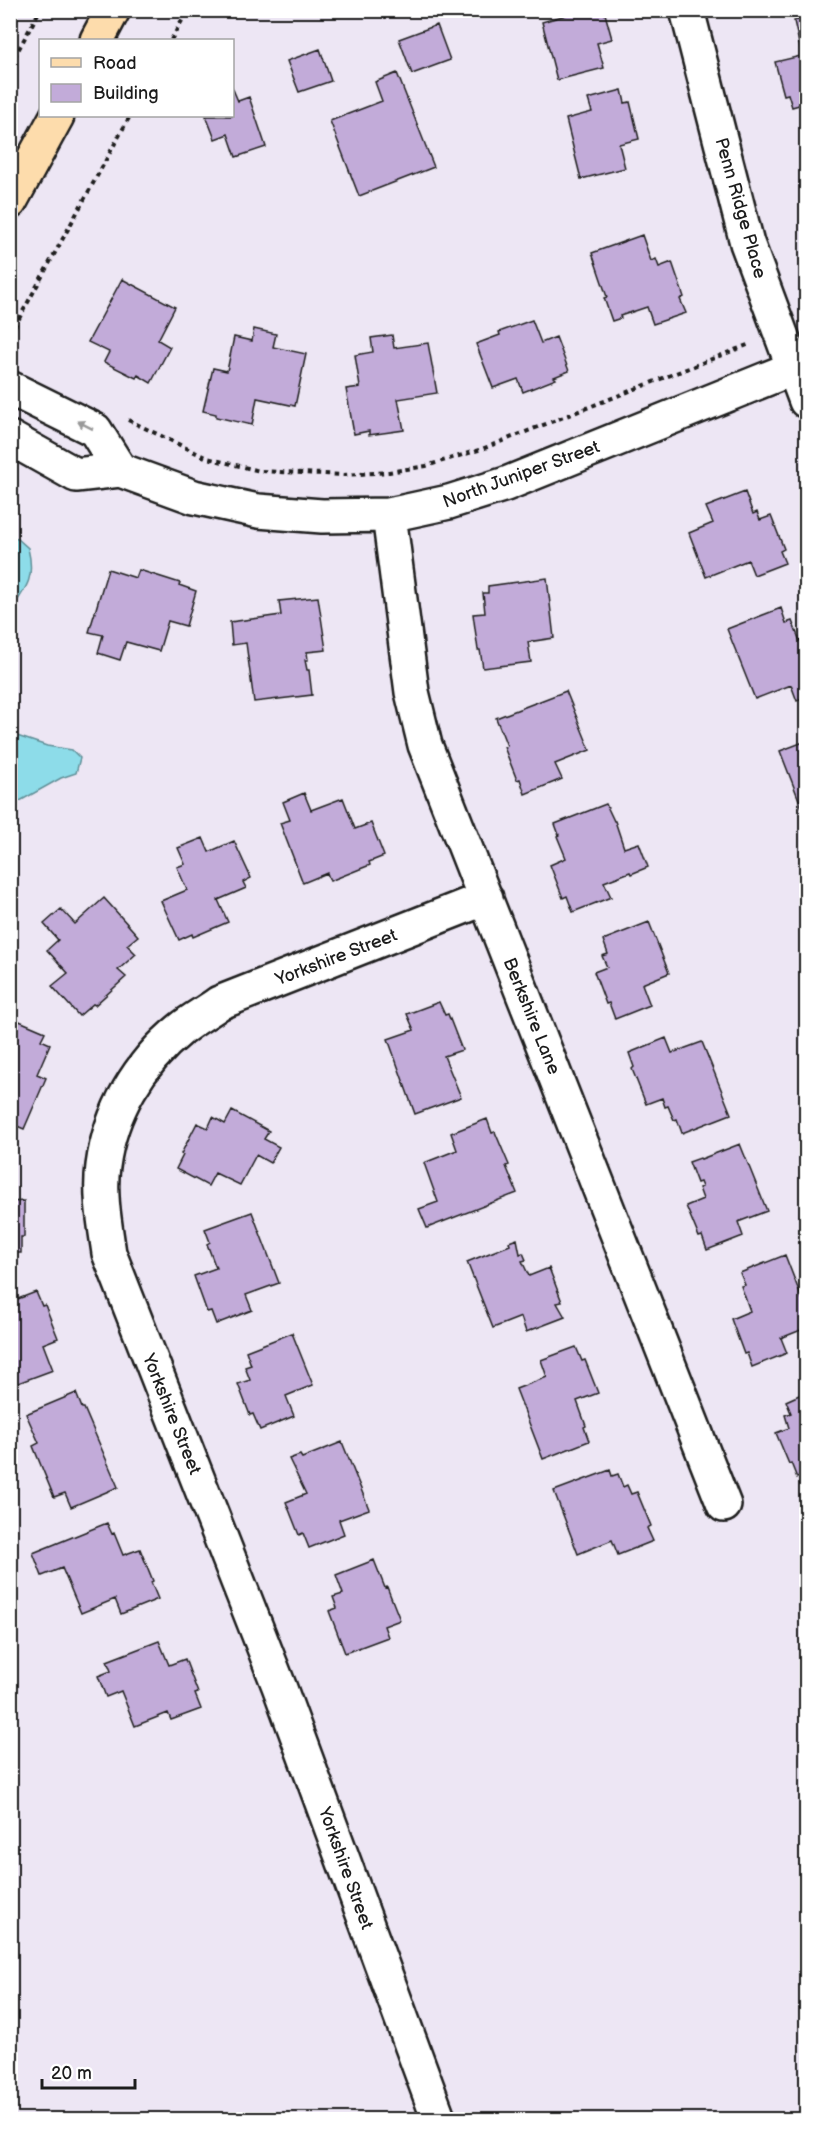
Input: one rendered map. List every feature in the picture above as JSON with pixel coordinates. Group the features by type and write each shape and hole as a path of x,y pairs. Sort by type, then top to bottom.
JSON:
{"main road":[{"path":"98,39 113,10"},
{"path":"10,202 56,117"}],"street":[{"name":"Penn Ridge Place","path":"687,10 747,243 780,332 800,365 807,401"},
{"name":"North Juniper Street","path":"10,438 76,475 120,470 194,497 258,511 321,516 389,515 449,502 506,484 800,365"},
{"path":"10,388 95,430 120,470"},
{"name":"Berkshire Lane","path":"389,515 412,692 425,745 724,1505"},
{"name":"Yorkshire Street","path":"439,2120 279,1686 109,1253 102,1211 102,1167 111,1131 128,1090 150,1059 181,1029 219,1003 486,898"}],"path":[{"path":"10,65 40,10"},
{"path":"172,39 188,10"},
{"path":"10,335 129,117"},
{"path":"119,415 207,458 260,471 344,475 389,472 426,466 482,449 780,332"}],"water":[{"path":"11,538 18,539 28,548 31,567 29,581 11,610"},
{"path":"11,734 47,746 72,750 80,758 76,773 61,778 11,806"}],"building":[{"path":"565,10 604,10 612,39 597,43 604,68 557,80 542,22 566,15"},
{"path":"806,18 806,103 792,107 788,94 784,95 775,62 805,55 804,51 801,52 794,21"},
{"path":"437,25 450,60 412,74 399,39"},
{"path":"320,49 331,81 299,92 287,61"},
{"path":"397,73 434,167 359,196 330,121 382,101 375,82"},
{"path":"622,90 625,103 630,102 639,139 619,144 625,168 581,179 566,119 592,112 588,99"},
{"path":"234,92 238,101 249,97 266,147 236,157 228,134 215,139 206,117 234,117"},
{"path":"642,235 651,261 656,259 659,267 672,262 684,297 680,299 686,313 653,324 647,307 612,321 604,298 607,297 592,253"},
{"path":"122,279 175,307 158,340 170,347 151,383 138,375 136,378 104,362 109,352 88,342"},
{"path":"532,320 541,343 556,337 569,371 554,377 556,379 523,392 518,379 493,388 476,344 500,335 499,332"},
{"path":"254,329 276,334 273,347 306,354 295,406 257,398 252,425 216,417 216,414 203,411 213,368 227,371 234,337 252,341"},
{"path":"392,335 394,348 428,343 437,393 398,399 404,430 369,435 369,431 354,434 346,389 360,387 355,355 373,352 371,338"},
{"path":"745,492 753,514 757,512 760,520 771,516 784,549 780,551 785,563 754,575 748,560 706,577 689,533 713,523 706,507"},
{"path":"108,569 136,578 139,570 180,583 179,585 196,591 186,626 168,621 159,651 126,642 120,660 98,653 103,635 89,632"},
{"path":"547,578 554,638 528,642 531,662 483,668 473,614 485,613 483,593 488,593 488,586"},
{"path":"318,597 326,650 307,652 308,660 305,660 307,670 309,670 312,695 254,702 246,643 232,645 230,622 281,615 279,601"},
{"path":"781,608 786,623 792,621 800,641 806,639 806,697 797,701 791,685 755,699 727,629"},
{"path":"566,691 590,750 555,764 562,779 525,794 504,747 507,746 496,718"},
{"path":"806,741 806,818 780,751"},
{"path":"304,793 311,810 343,798 355,829 371,823 384,856 369,862 370,865 330,881 327,873 303,883 280,823 290,820 283,802"},
{"path":"606,804 615,821 624,848 639,843 648,867 604,882 611,897 573,912 567,896 563,898 550,865 566,858 555,824"},
{"path":"203,838 209,852 234,841 251,878 243,882 246,888 218,900 228,922 193,937 192,934 179,940 161,901 187,890 177,867 185,864 178,848"},
{"path":"104,898 138,936 127,945 136,954 118,970 126,977 79,1016 52,986 68,973 47,950 58,940 44,924 61,909 75,924"},
{"path":"649,922 669,973 642,984 650,1005 615,1019 609,1003 606,1004 594,972 607,967 602,956 608,954 603,940"},
{"path":"439,1002 445,1015 448,1014 462,1050 444,1056 461,1097 415,1114 388,1039 414,1030 407,1014"},
{"path":"10,1017 45,1032 41,1040 50,1044 37,1074 46,1078 24,1129 10,1123"},
{"path":"666,1038 672,1053 702,1042 731,1114 682,1133 677,1119 674,1120 662,1098 646,1104 632,1069 634,1067 629,1053"},
{"path":"232,1111 269,1131 264,1139 279,1147 270,1163 256,1155 240,1185 215,1173 208,1186 176,1169 197,1123 208,1128 213,1117 225,1124"},
{"path":"487,1119 509,1165 506,1166 517,1193 427,1228 419,1209 438,1202 424,1163 457,1150 451,1133"},
{"path":"740,1144 767,1211 738,1222 743,1236 707,1250 686,1206 703,1199 699,1188 702,1187 700,1182 697,1183 689,1162"},
{"path":"24,1201 24,1237 21,1237 21,1253 10,1253 10,1202"},
{"path":"252,1212 279,1283 246,1295 252,1310 216,1324 211,1311 207,1312 194,1276 216,1268 207,1244 210,1242 205,1229"},
{"path":"517,1239 520,1254 523,1253 526,1260 522,1261 529,1276 549,1268 562,1302 557,1303 565,1317 526,1332 521,1317 493,1328 467,1262 510,1245 509,1242"},
{"path":"785,1255 806,1309 806,1328 781,1338 787,1353 752,1367 747,1353 744,1354 731,1319 750,1311 741,1286 745,1285 740,1273"},
{"path":"36,1292 42,1306 45,1305 58,1338 43,1344 53,1370 10,1386 10,1302"},
{"path":"292,1333 313,1385 286,1396 294,1416 260,1430 253,1414 250,1415 238,1384 250,1380 245,1367 251,1365 246,1351"},
{"path":"576,1347 582,1361 585,1360 598,1393 577,1401 589,1441 543,1459 516,1389 547,1377 541,1360"},
{"path":"806,1392 806,1474 797,1478 776,1433 789,1428 785,1415 791,1413 786,1401"},
{"path":"76,1393 118,1487 71,1507 65,1493 54,1497 33,1446 39,1443 26,1414"},
{"path":"342,1442 369,1509 339,1520 344,1534 309,1548 303,1533 299,1535 286,1502 306,1494 289,1459 300,1455 302,1458"},
{"path":"610,1470 612,1476 618,1474 623,1487 627,1485 631,1494 637,1492 651,1526 647,1528 653,1541 618,1555 612,1540 578,1554 554,1491"},
{"path":"107,1523 123,1555 140,1549 158,1599 121,1614 115,1599 81,1613 62,1568 42,1576 33,1553"},
{"path":"374,1560 400,1620 384,1626 388,1637 345,1653 329,1611 337,1608 333,1597 343,1594 336,1575"},
{"path":"159,1641 169,1665 185,1659 198,1693 195,1694 201,1709 171,1720 168,1713 135,1726 121,1691 106,1697 98,1676 111,1671 107,1661"}]}
